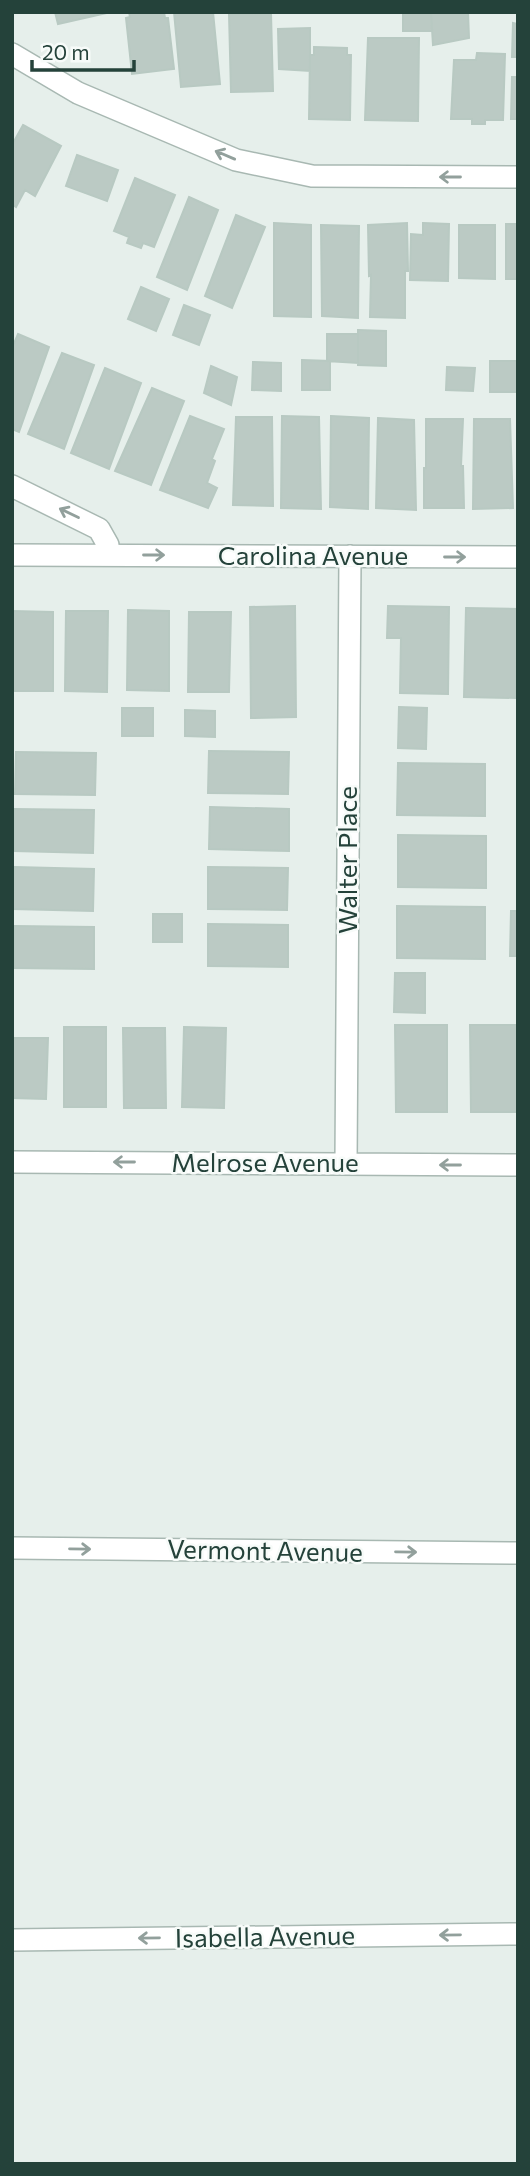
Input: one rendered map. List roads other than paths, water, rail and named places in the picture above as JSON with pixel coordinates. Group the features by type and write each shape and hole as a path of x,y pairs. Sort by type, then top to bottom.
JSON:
{"street":[{"path":"12,54 78,93 236,160 312,176 518,177"},
{"path":"12,486 99,529 108,545 108,555"},
{"name":"Carolina Avenue","path":"12,555 518,557"},
{"name":"Walter Place","path":"346,1164 350,556"},
{"name":"Melrose Avenue","path":"12,1162 518,1165"},
{"name":"Vermont Avenue","path":"12,1548 518,1553"},
{"name":"Isabella Avenue","path":"12,1940 518,1934"}]}
